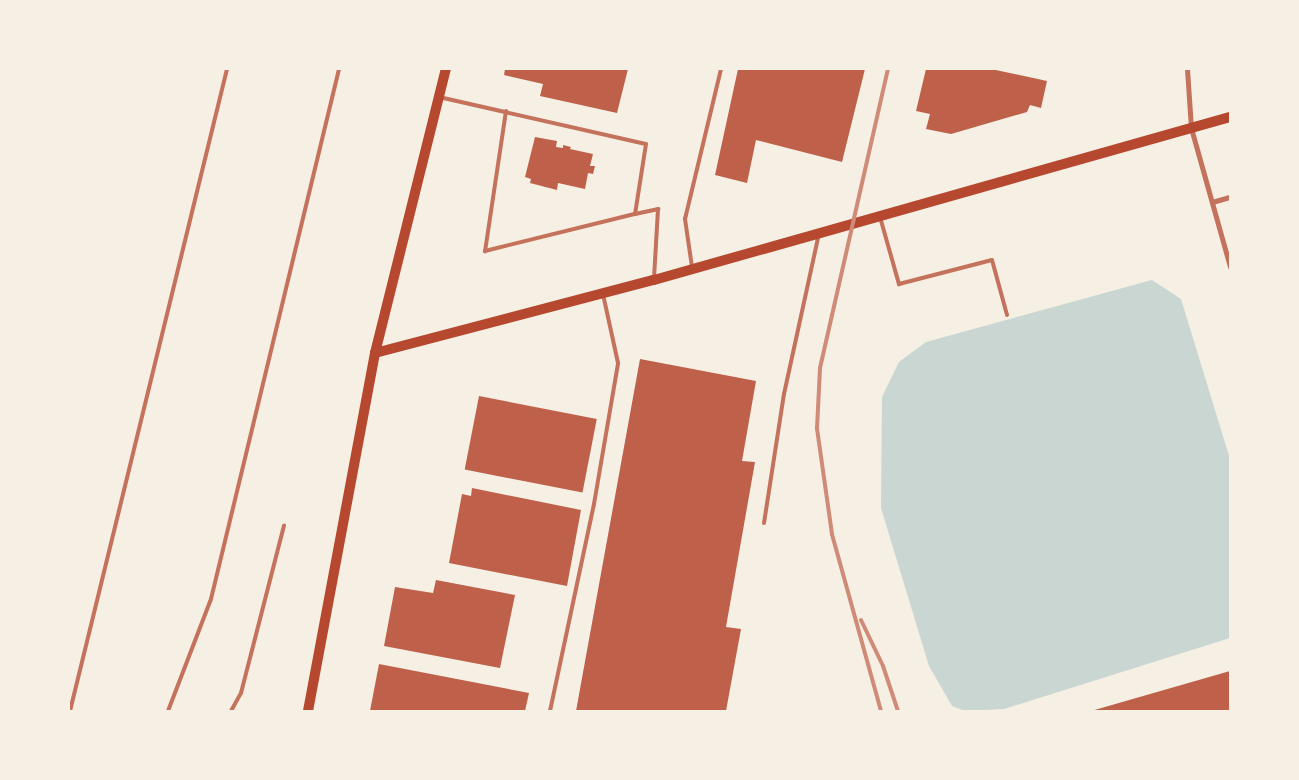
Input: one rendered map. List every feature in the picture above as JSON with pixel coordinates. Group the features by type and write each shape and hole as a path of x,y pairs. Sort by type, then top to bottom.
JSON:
{"main road":[{"path":"308,711 375,353 446,69"},
{"path":"375,353 654,280 1230,117"}],"street":[{"path":"1187,69 1192,128 1230,267"},
{"path":"1212,202 1230,197"}],"lane":[{"path":"70,711 227,69"},
{"path":"168,711 211,599 340,69"},
{"path":"692,269 685,219 721,69"},
{"path":"439,97 646,144 634,214"},
{"path":"506,111 485,251 658,208 654,280"},
{"path":"880,217 899,284 992,260 1007,315"},
{"path":"764,523 784,394 819,234"},
{"path":"550,711 594,504 618,362 603,294"},
{"path":"231,711 241,693 284,525"}],"shaded area":[{"path":"1152,280 1181,299 1230,459 1230,638 1004,709 965,711 952,706 929,666 881,508 882,397 899,362 926,342"}],"building":[{"path":"505,69 628,69 617,113 540,96 543,84 504,75"},
{"path":"738,69 865,69 842,162 756,140 747,183 715,175"},
{"path":"926,69 991,69 1047,81 1041,108 1030,105 1027,112 951,134 926,129 930,114 916,111"},
{"path":"535,137 557,141 556,147 563,148 563,145 571,147 570,149 593,154 590,166 595,166 593,174 588,173 585,189 558,183 557,190 530,183 531,179 525,177"},
{"path":"640,359 756,381 742,461 755,462 726,627 741,629 726,711 576,711"},
{"path":"479,396 597,419 582,493 465,470"},
{"path":"472,488 581,510 567,586 449,563 462,494 471,496"},
{"path":"436,580 515,595 500,668 384,646 395,587 433,593"},
{"path":"379,664 529,693 525,711 370,711"},
{"path":"1230,671 1230,711 1091,711"}],"railway":[{"path":"881,711 832,534 817,428 820,368 888,69"},
{"path":"861,620 883,666 898,711"}]}
